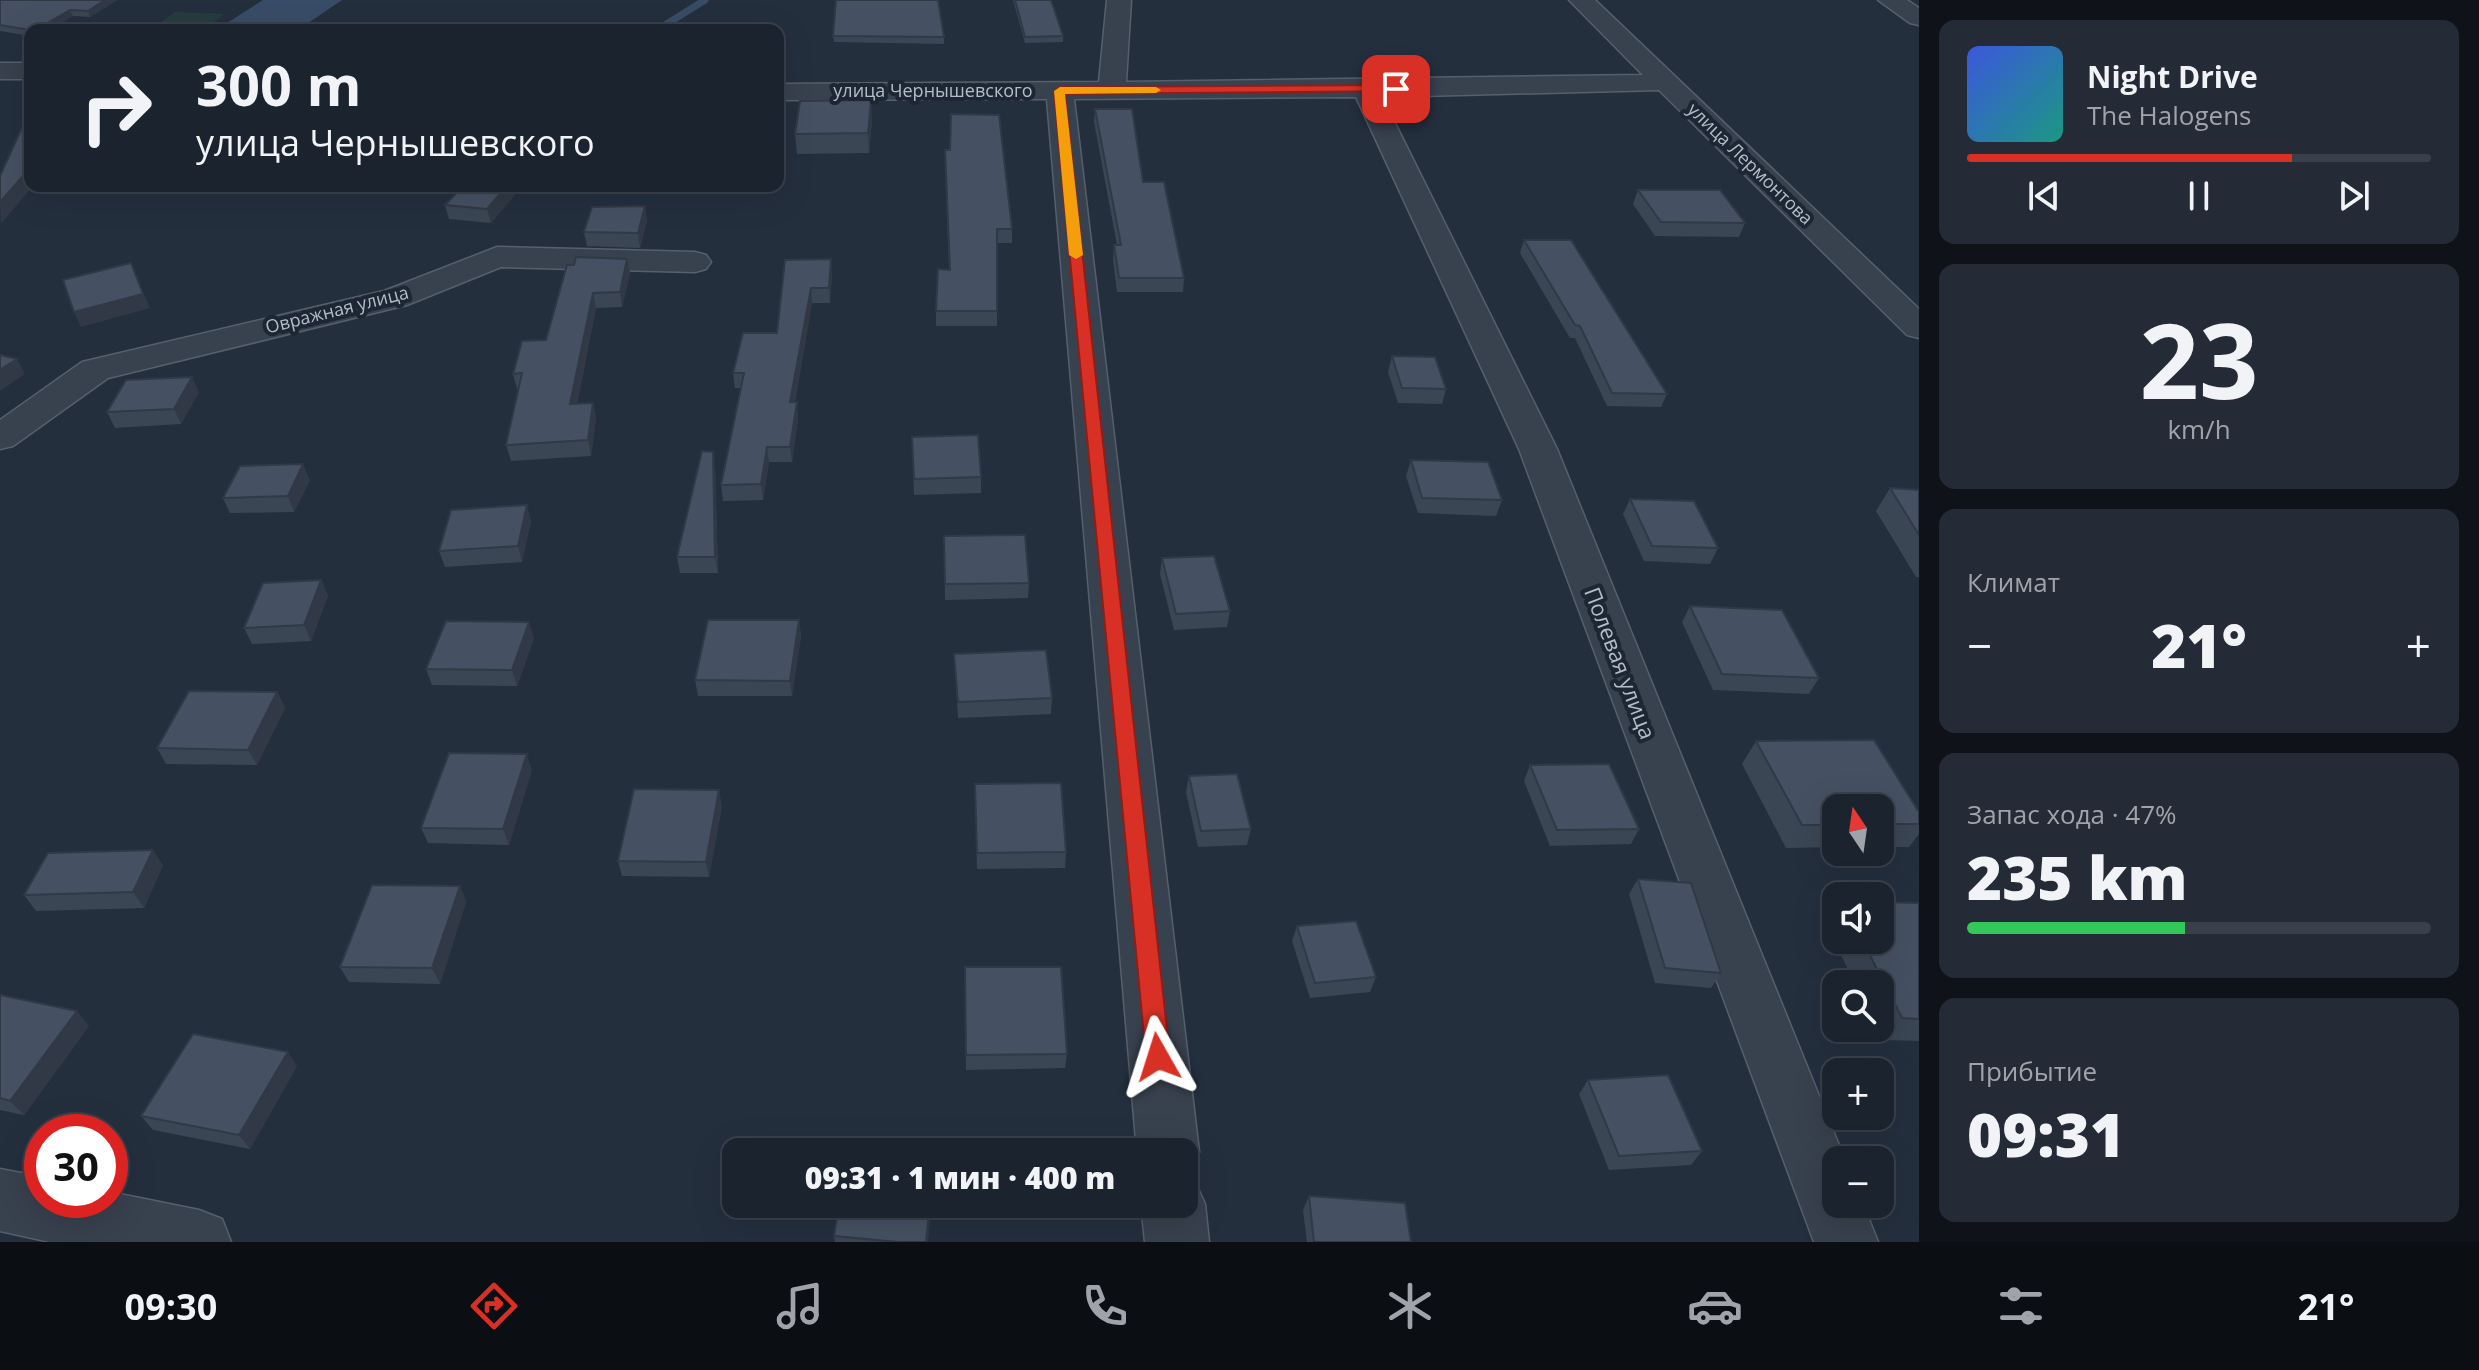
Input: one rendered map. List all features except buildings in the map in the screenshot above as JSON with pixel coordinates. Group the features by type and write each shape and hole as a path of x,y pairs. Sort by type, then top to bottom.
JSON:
{"street":[{"path":"1112,90 1119,0"},
{"name":"улица Лермонтова","path":"1581,0 1919,328"},
{"path":"1890,0 1919,18"},
{"path":"0,71 24,71"},
{"name":"улица Чернышевского","path":"784,92 1366,89 1664,82"},
{"path":"1060,91 1167,1138"},
{"name":"Полевая улица","path":"1368,95 1538,449 1846,1242"},
{"name":"Овражная улица","path":"0,438 95,370 395,298 497,257 695,262"},
{"path":"0,1200 199,1242"},
{"path":"1174,1218 1177,1242"}],"green space":[{"path":"175,12 224,14 212,24 158,24"}],"water":[{"path":"263,0 342,0 307,24 225,24"}],"waterway":[{"path":"667,24 705,0"}],"slow traffic":[{"path":"1076,255 1060,91 1156,90"}],"route":[{"path":"1158,1057 1060,91 1396,89"}]}
